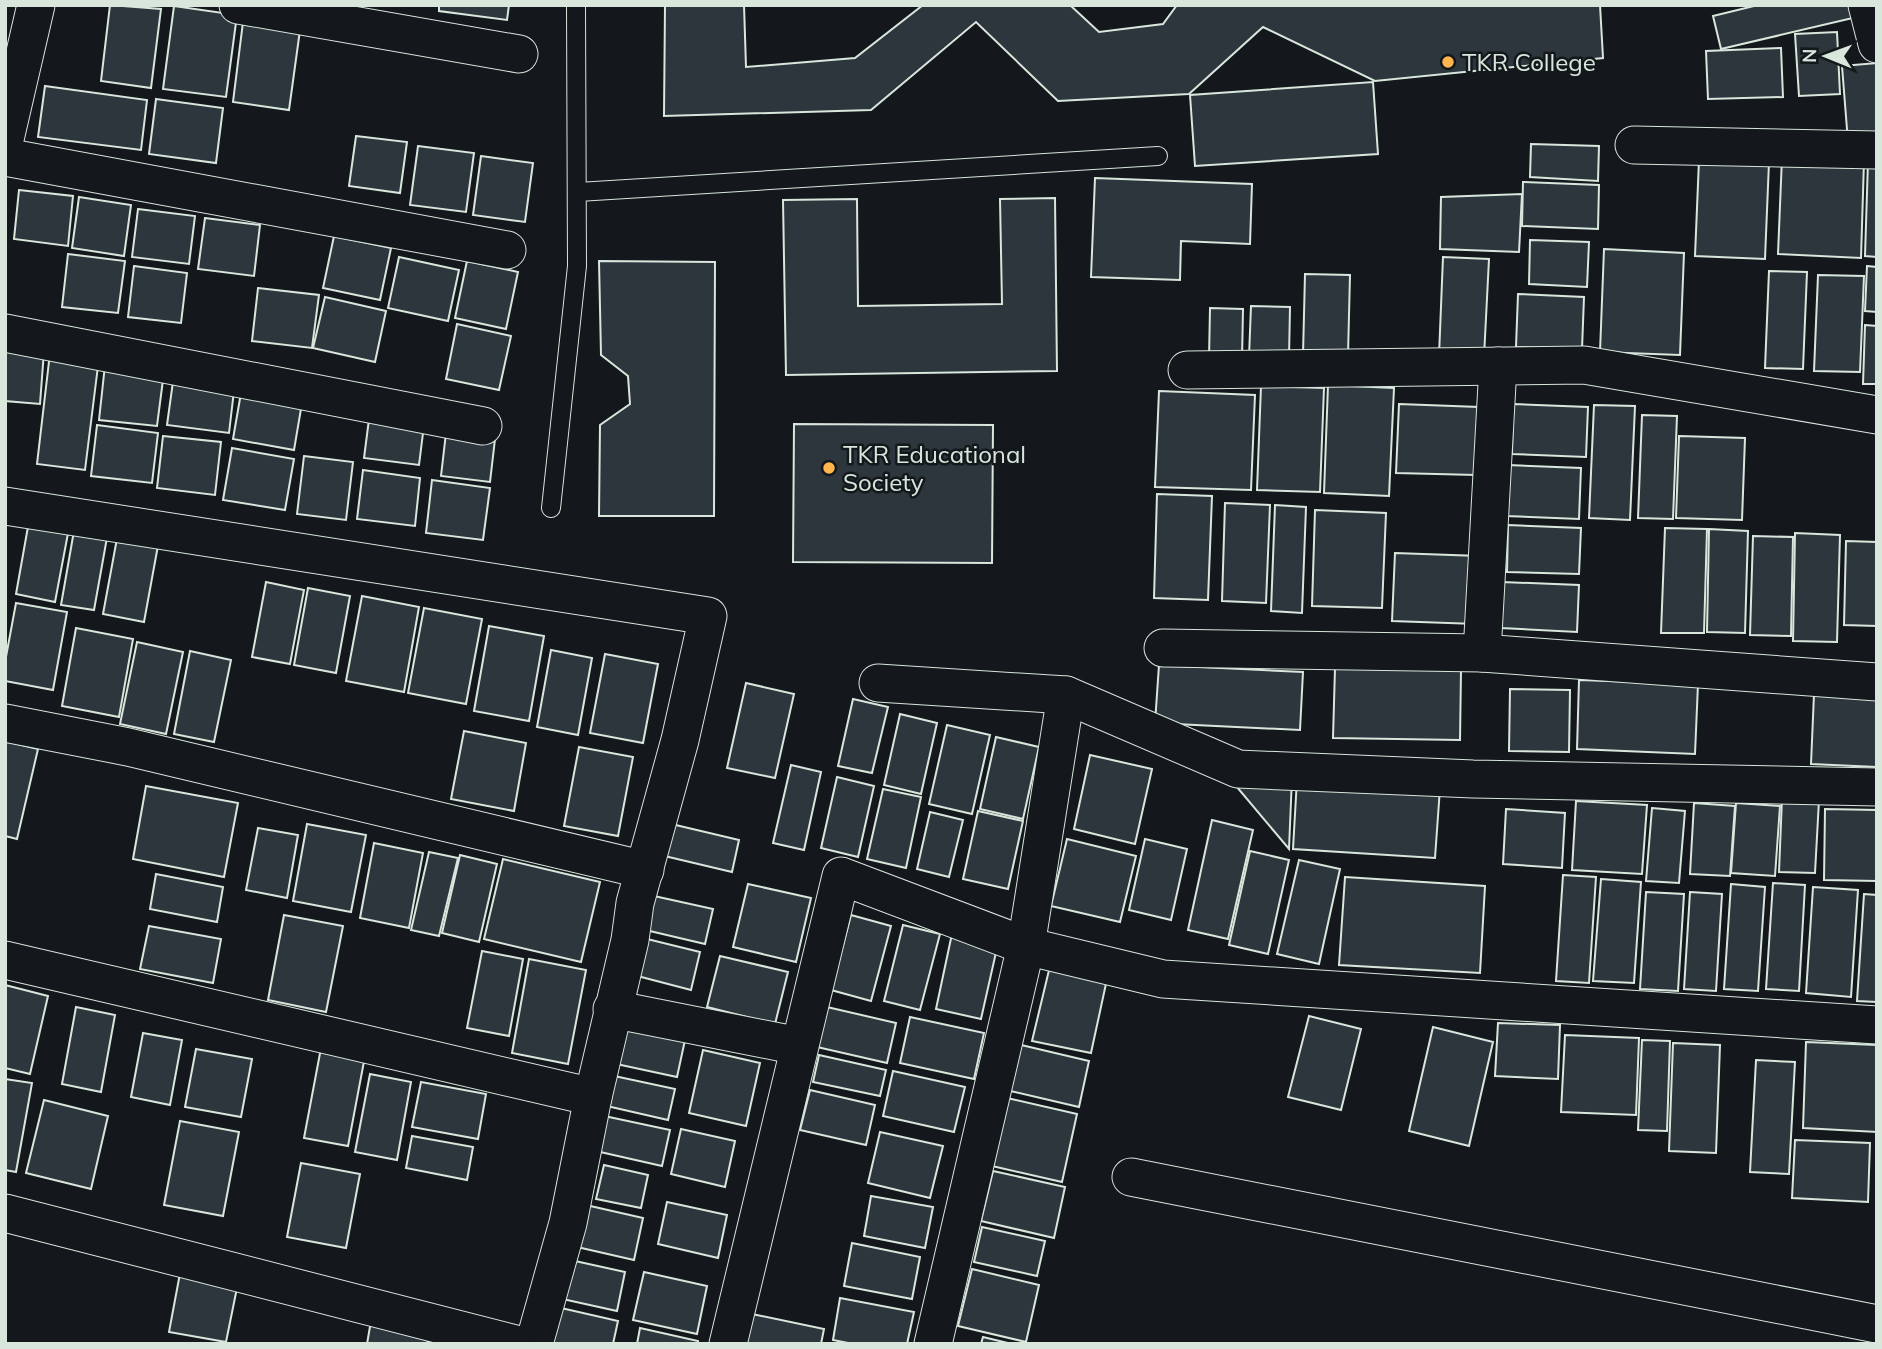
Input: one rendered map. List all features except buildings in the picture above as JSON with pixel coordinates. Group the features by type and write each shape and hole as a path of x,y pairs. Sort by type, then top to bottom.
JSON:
{"street":[{"path":"5,139 36,5"},
{"path":"238,5 519,54"},
{"path":"1867,5 1877,44"},
{"path":"1634,145 1877,150"},
{"path":"5,157 507,250"},
{"path":"5,333 483,426"},
{"path":"1187,370 1584,365 1877,415"},
{"path":"1482,653 1498,366"},
{"path":"5,506 708,616 680,740 635,903 630,940 612,1009 568,1223 534,1344"},
{"path":"1163,648 1482,653 1877,681"},
{"path":"878,683 1066,695 1238,769 1473,779 1877,787"},
{"path":"933,1344 1026,946 1066,695"},
{"path":"5,723 128,747 645,870"},
{"path":"728,1344 841,876 1026,946 1163,979 1877,1024"},
{"path":"5,960 593,1097"},
{"path":"612,1009 799,1046"},
{"path":"1131,1177 1877,1324"},
{"path":"5,1213 515,1344"}],"lane":[{"path":"551,508 577,266 576,5"},
{"path":"578,192 1158,156"}],"place":[{"name":"TKR College","path":"1448,62"},
{"name":"TKR Educational Society","path":"829,468"}]}
